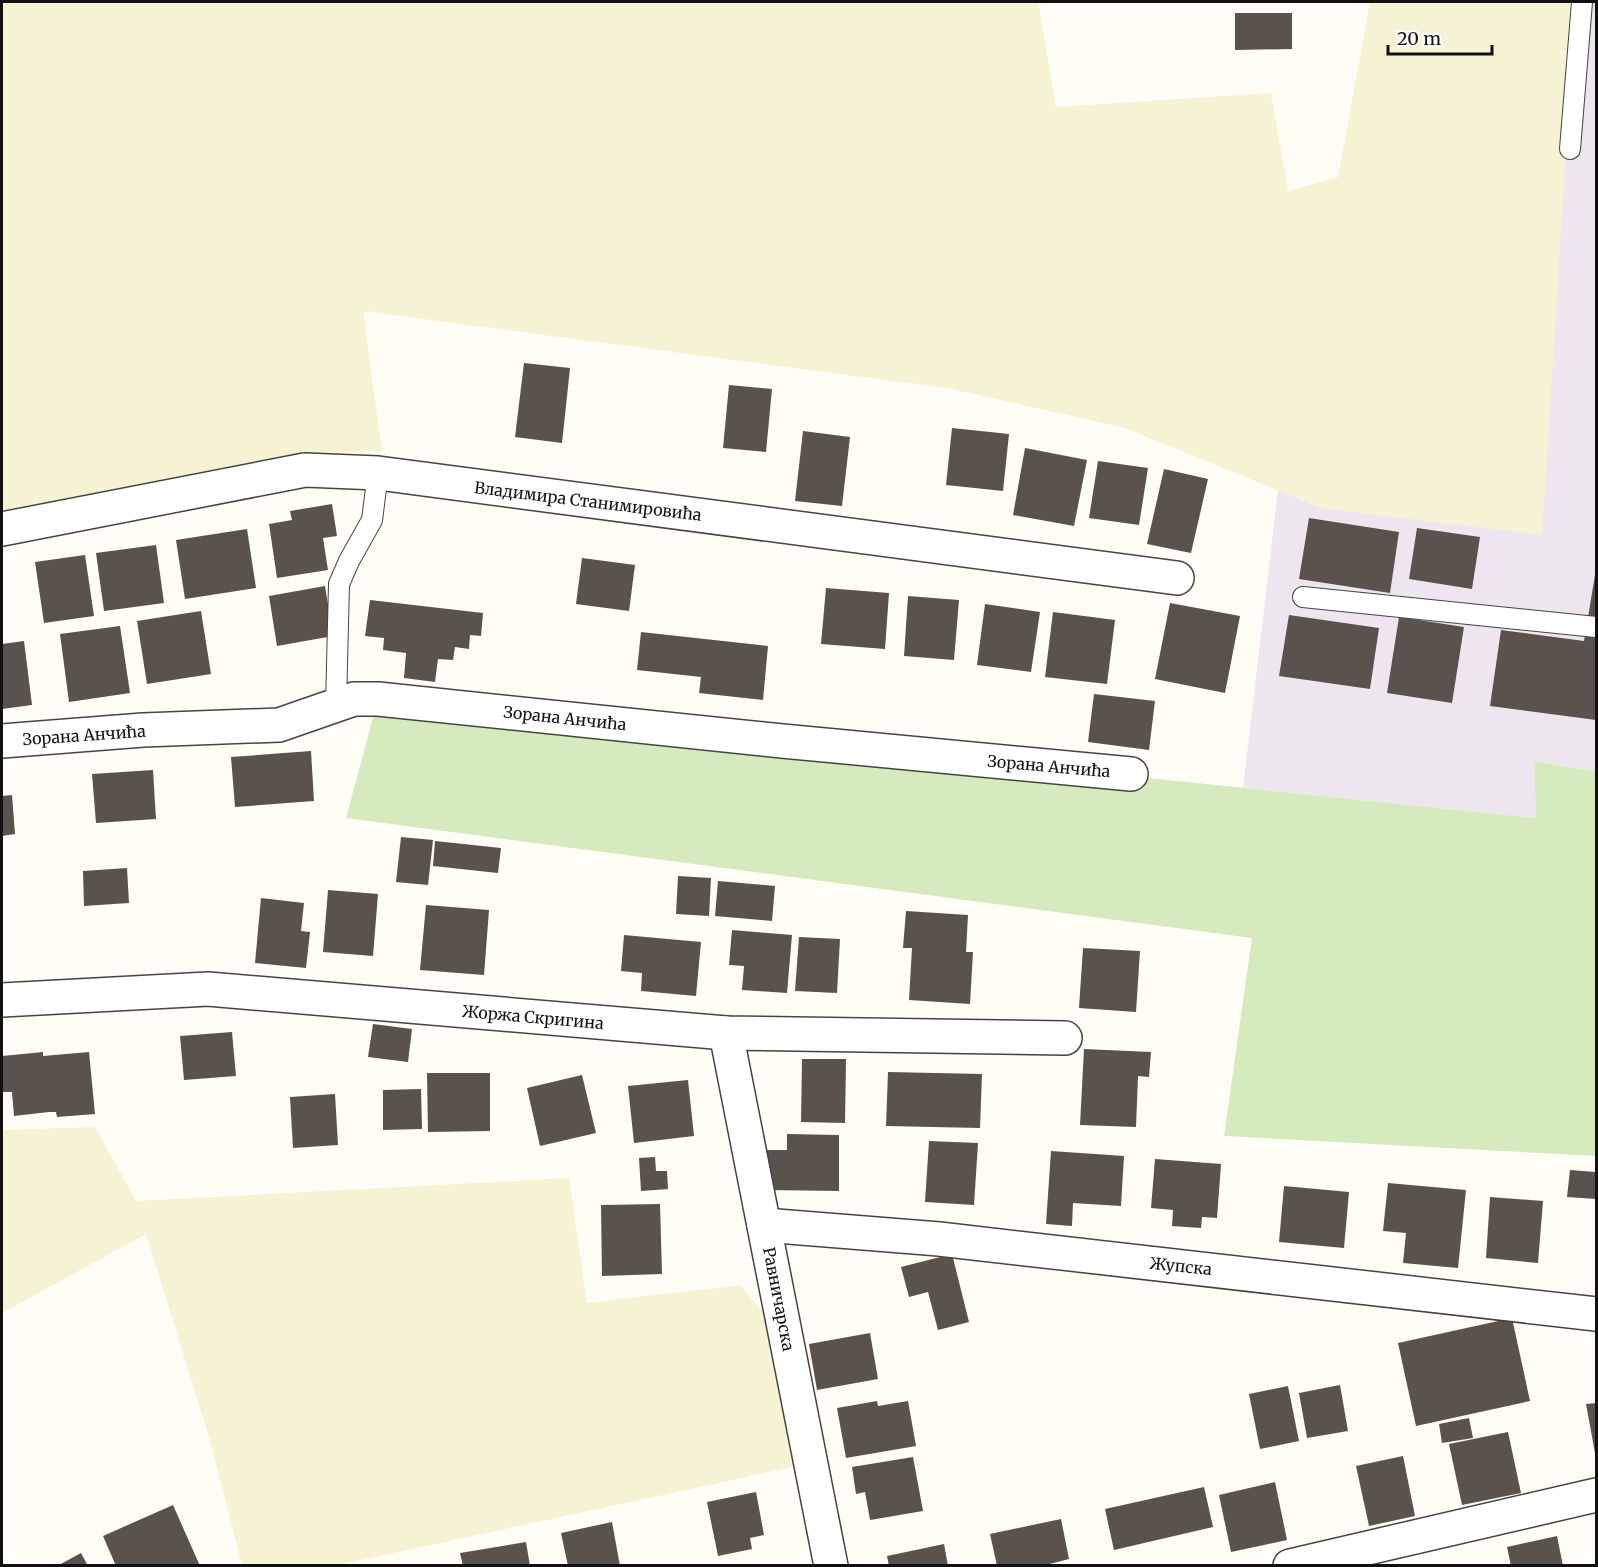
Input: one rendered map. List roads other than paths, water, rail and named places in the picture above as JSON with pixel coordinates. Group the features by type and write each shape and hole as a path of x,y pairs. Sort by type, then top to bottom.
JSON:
{"street":[{"name":"Владимира Станимировића","path":"2,530 305,470 378,473 1177,578"},
{"name":"Зорана Анчића","path":"2,741 143,730 279,724 354,699 378,699 1131,774"},
{"name":"Жоржа Скригина","path":"2,1000 208,989 726,1033 1065,1038"},
{"name":"Равничарска","path":"726,1033 831,1566"},
{"name":"Жупска","path":"764,1225 939,1239 1596,1314"},
{"path":"1290,1566 1596,1496"}],"lane":[{"path":"1570,149 1582,2"},
{"path":"336,705 339,584 372,520 376,503 378,473"},
{"path":"1303,597 1596,627"}]}
